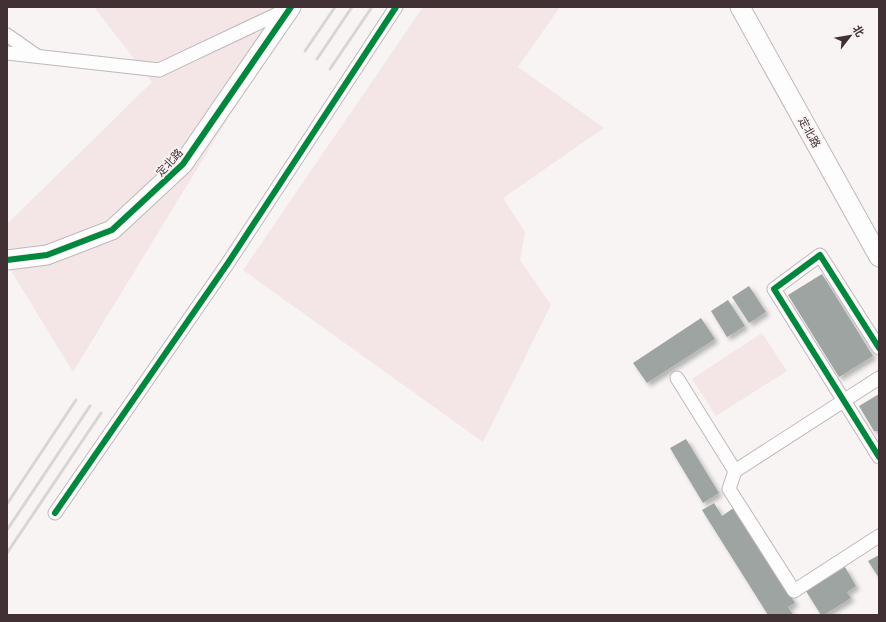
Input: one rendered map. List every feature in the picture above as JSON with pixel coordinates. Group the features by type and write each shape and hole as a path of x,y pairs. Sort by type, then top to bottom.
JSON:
{"street":[{"path":"7,53 159,70 290,7"},
{"name":"定北路","path":"7,260 47,255 112,230 183,164 290,7"},
{"path":"55,513 228,263 396,7"},
{"name":"定北路","path":"740,7 879,257"},
{"path":"7,35 38,56"},
{"path":"879,348 820,255 774,288 879,457"},
{"path":"677,378 735,471"},
{"path":"879,378 735,471 729,489 794,591 879,536"}],"shaded area":[{"path":"94,7 296,7 73,372 7,264 7,224 152,82"},
{"path":"423,7 560,7 518,67 604,128 503,198 525,232 520,260 551,305 483,442 243,270"},
{"path":"762,333 787,371 716,416 692,379"}],"building":[{"path":"822,274 873,356 839,377 788,295"},
{"path":"749,286 766,312 749,323 732,297"},
{"path":"728,300 745,326 727,337 711,311"},
{"path":"701,318 715,339 647,383 633,363"},
{"path":"879,394 879,431 874,431 859,406"},
{"path":"686,439 719,493 703,503 670,448"},
{"path":"714,503 722,516 735,507 795,603 788,607 793,615 768,615 702,510"},
{"path":"879,555 879,578 868,561"},
{"path":"845,567 856,586 847,592 851,598 824,615 821,615 806,591"}],"railway":[{"path":"305,51 335,7"},
{"path":"317,59 352,7"},
{"path":"330,69 372,7"},
{"path":"7,504 76,400"},
{"path":"7,530 90,406"},
{"path":"7,553 101,413"}],"cycle path":[{"path":"7,260 47,255 112,230 183,164 291,7"},
{"path":"55,513 228,263 396,7"},
{"path":"879,348 820,255 774,289 879,457"}]}
